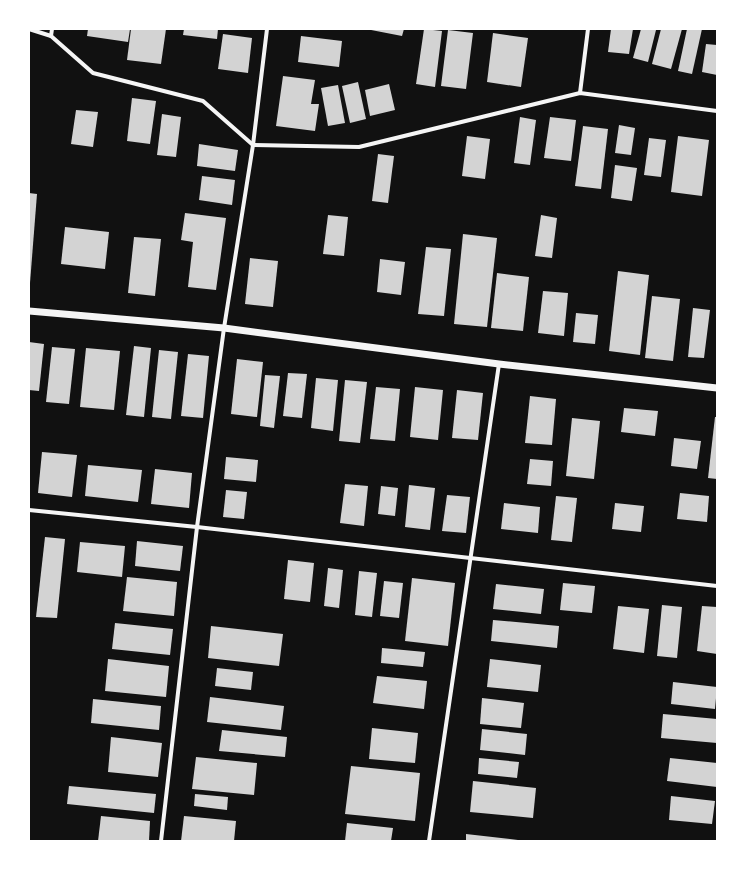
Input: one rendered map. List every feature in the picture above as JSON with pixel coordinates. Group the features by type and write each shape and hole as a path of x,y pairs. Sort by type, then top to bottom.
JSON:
{"street":[{"path":"51,36 52,29"},
{"path":"161,841 197,527 224,328 253,145 267,29"},
{"path":"580,92 588,29"},
{"path":"29,30 51,36 93,73 203,101 253,145 359,147 580,92 717,111"},
{"path":"29,311 224,328 499,364 717,388"},
{"path":"430,841 472,560 499,364"},
{"path":"29,510 197,527 472,560 717,586"}],"building":[{"path":"88,29 130,29 128,42 87,36"},
{"path":"131,29 166,29 161,64 127,60"},
{"path":"184,29 218,29 217,39 183,35"},
{"path":"366,29 404,29 402,36"},
{"path":"424,29 442,31 435,87 416,84"},
{"path":"611,29 633,29 629,54 608,52"},
{"path":"641,29 656,30 648,62 633,58"},
{"path":"661,29 682,29 671,69 652,64"},
{"path":"687,29 702,29 692,74 678,71"},
{"path":"448,30 473,33 466,89 441,86"},
{"path":"493,33 528,38 521,87 487,82"},
{"path":"223,34 252,38 248,73 218,69"},
{"path":"301,36 342,41 339,67 298,62"},
{"path":"706,44 717,45 717,75 702,72"},
{"path":"283,76 315,80 311,104 319,104 315,131 276,126"},
{"path":"358,82 366,119 350,123 342,86"},
{"path":"389,84 395,110 370,116 365,90"},
{"path":"338,85 345,123 328,126 321,88"},
{"path":"132,98 156,101 150,144 127,141"},
{"path":"76,110 98,112 93,147 71,144"},
{"path":"162,114 181,117 176,157 157,155"},
{"path":"520,117 536,120 530,165 514,163"},
{"path":"550,117 576,120 571,161 544,158"},
{"path":"619,125 635,128 631,155 615,153"},
{"path":"583,126 608,129 601,189 575,186"},
{"path":"467,136 490,139 485,179 462,176"},
{"path":"678,136 709,140 702,196 671,192"},
{"path":"649,138 666,140 661,177 644,175"},
{"path":"199,144 238,150 235,171 197,166"},
{"path":"378,154 394,156 388,203 372,201"},
{"path":"615,165 637,168 632,201 611,198"},
{"path":"202,176 235,180 232,205 199,200"},
{"path":"29,193 37,194 30,283 29,283"},
{"path":"185,213 226,218 216,290 188,287 193,242 181,240"},
{"path":"328,215 348,217 344,256 323,254"},
{"path":"541,215 557,218 552,258 535,256"},
{"path":"65,227 109,232 105,269 61,264"},
{"path":"463,234 497,238 487,327 454,324"},
{"path":"134,237 161,239 155,296 128,293"},
{"path":"426,247 451,249 444,316 418,314"},
{"path":"250,258 278,261 273,307 245,304"},
{"path":"380,259 405,262 401,295 377,292"},
{"path":"618,271 649,275 640,355 609,351"},
{"path":"497,273 529,277 523,331 491,328"},
{"path":"543,291 568,293 564,336 538,333"},
{"path":"652,296 680,299 673,361 645,358"},
{"path":"693,308 710,310 704,358 688,357"},
{"path":"576,313 598,315 595,344 573,342"},
{"path":"29,342 44,344 39,391 29,390"},
{"path":"134,346 151,348 144,417 126,415"},
{"path":"52,347 75,349 69,404 46,402"},
{"path":"86,348 120,351 114,410 80,407"},
{"path":"159,350 178,352 171,419 152,417"},
{"path":"188,354 209,356 203,418 181,416"},
{"path":"237,359 263,362 257,417 231,414"},
{"path":"288,373 307,374 302,418 283,416"},
{"path":"265,375 280,376 274,428 260,426"},
{"path":"316,378 338,380 333,431 311,428"},
{"path":"345,380 367,382 360,443 339,441"},
{"path":"376,387 400,389 395,441 370,439"},
{"path":"415,387 443,390 438,440 410,437"},
{"path":"457,390 483,393 478,440 452,438"},
{"path":"530,396 556,399 552,445 525,443"},
{"path":"624,408 658,411 655,436 621,432"},
{"path":"715,417 717,417 717,479 708,478"},
{"path":"572,418 600,421 594,479 566,476"},
{"path":"674,438 701,441 697,469 671,466"},
{"path":"42,452 77,455 72,497 38,493"},
{"path":"226,457 258,460 256,482 224,479"},
{"path":"530,459 553,461 551,486 527,484"},
{"path":"88,465 142,470 138,502 85,496"},
{"path":"155,469 192,473 189,508 151,504"},
{"path":"345,484 368,486 364,526 340,523"},
{"path":"409,485 435,488 430,530 405,527"},
{"path":"381,486 398,488 395,516 378,514"},
{"path":"226,490 247,492 244,519 223,517"},
{"path":"680,493 709,496 707,522 677,519"},
{"path":"447,495 470,497 466,533 442,531"},
{"path":"556,496 577,498 572,542 551,540"},
{"path":"504,503 540,507 538,533 501,529"},
{"path":"615,503 644,506 641,532 612,529"},
{"path":"45,537 65,539 57,618 36,617"},
{"path":"137,541 183,546 180,571 135,566"},
{"path":"80,542 125,546 122,577 77,572"},
{"path":"288,560 314,563 310,602 284,599"},
{"path":"328,568 343,570 339,608 324,606"},
{"path":"359,571 377,573 372,617 355,615"},
{"path":"127,577 177,582 174,616 123,611"},
{"path":"412,578 455,583 448,646 405,641"},
{"path":"384,581 403,583 399,618 380,616"},
{"path":"563,583 595,586 592,613 560,610"},
{"path":"496,584 544,589 541,614 493,609"},
{"path":"662,605 682,607 677,658 657,656"},
{"path":"618,606 649,609 644,653 613,649"},
{"path":"702,606 717,607 717,654 697,651"},
{"path":"493,620 559,626 557,648 491,641"},
{"path":"115,623 173,629 170,655 112,649"},
{"path":"211,626 283,634 279,666 208,658"},
{"path":"382,648 425,652 423,667 381,663"},
{"path":"108,659 169,666 166,697 105,691"},
{"path":"490,659 541,665 538,692 487,687"},
{"path":"217,668 253,672 251,690 215,686"},
{"path":"377,676 427,681 424,709 373,703"},
{"path":"673,682 717,687 715,709 671,704"},
{"path":"210,697 284,706 281,730 207,722"},
{"path":"482,698 524,703 521,728 480,724"},
{"path":"93,699 161,706 159,730 91,723"},
{"path":"663,714 717,719 717,743 661,738"},
{"path":"372,728 418,733 415,763 369,759"},
{"path":"482,729 527,734 525,755 480,750"},
{"path":"222,730 287,737 285,757 219,751"},
{"path":"111,737 162,743 158,777 108,772"},
{"path":"196,757 257,763 254,795 192,789"},
{"path":"479,758 519,762 517,778 478,774"},
{"path":"670,758 717,763 717,787 667,781"},
{"path":"351,766 420,773 415,821 345,814"},
{"path":"473,781 536,788 533,818 470,812"},
{"path":"69,786 156,794 154,813 67,804"},
{"path":"195,794 228,797 227,810 194,806"},
{"path":"671,796 715,801 712,824 669,820"},
{"path":"101,816 150,821 149,841 98,841"},
{"path":"184,816 236,821 234,841 181,841"},
{"path":"347,823 393,828 391,841 345,841"},
{"path":"466,834 518,840 466,841"}]}
